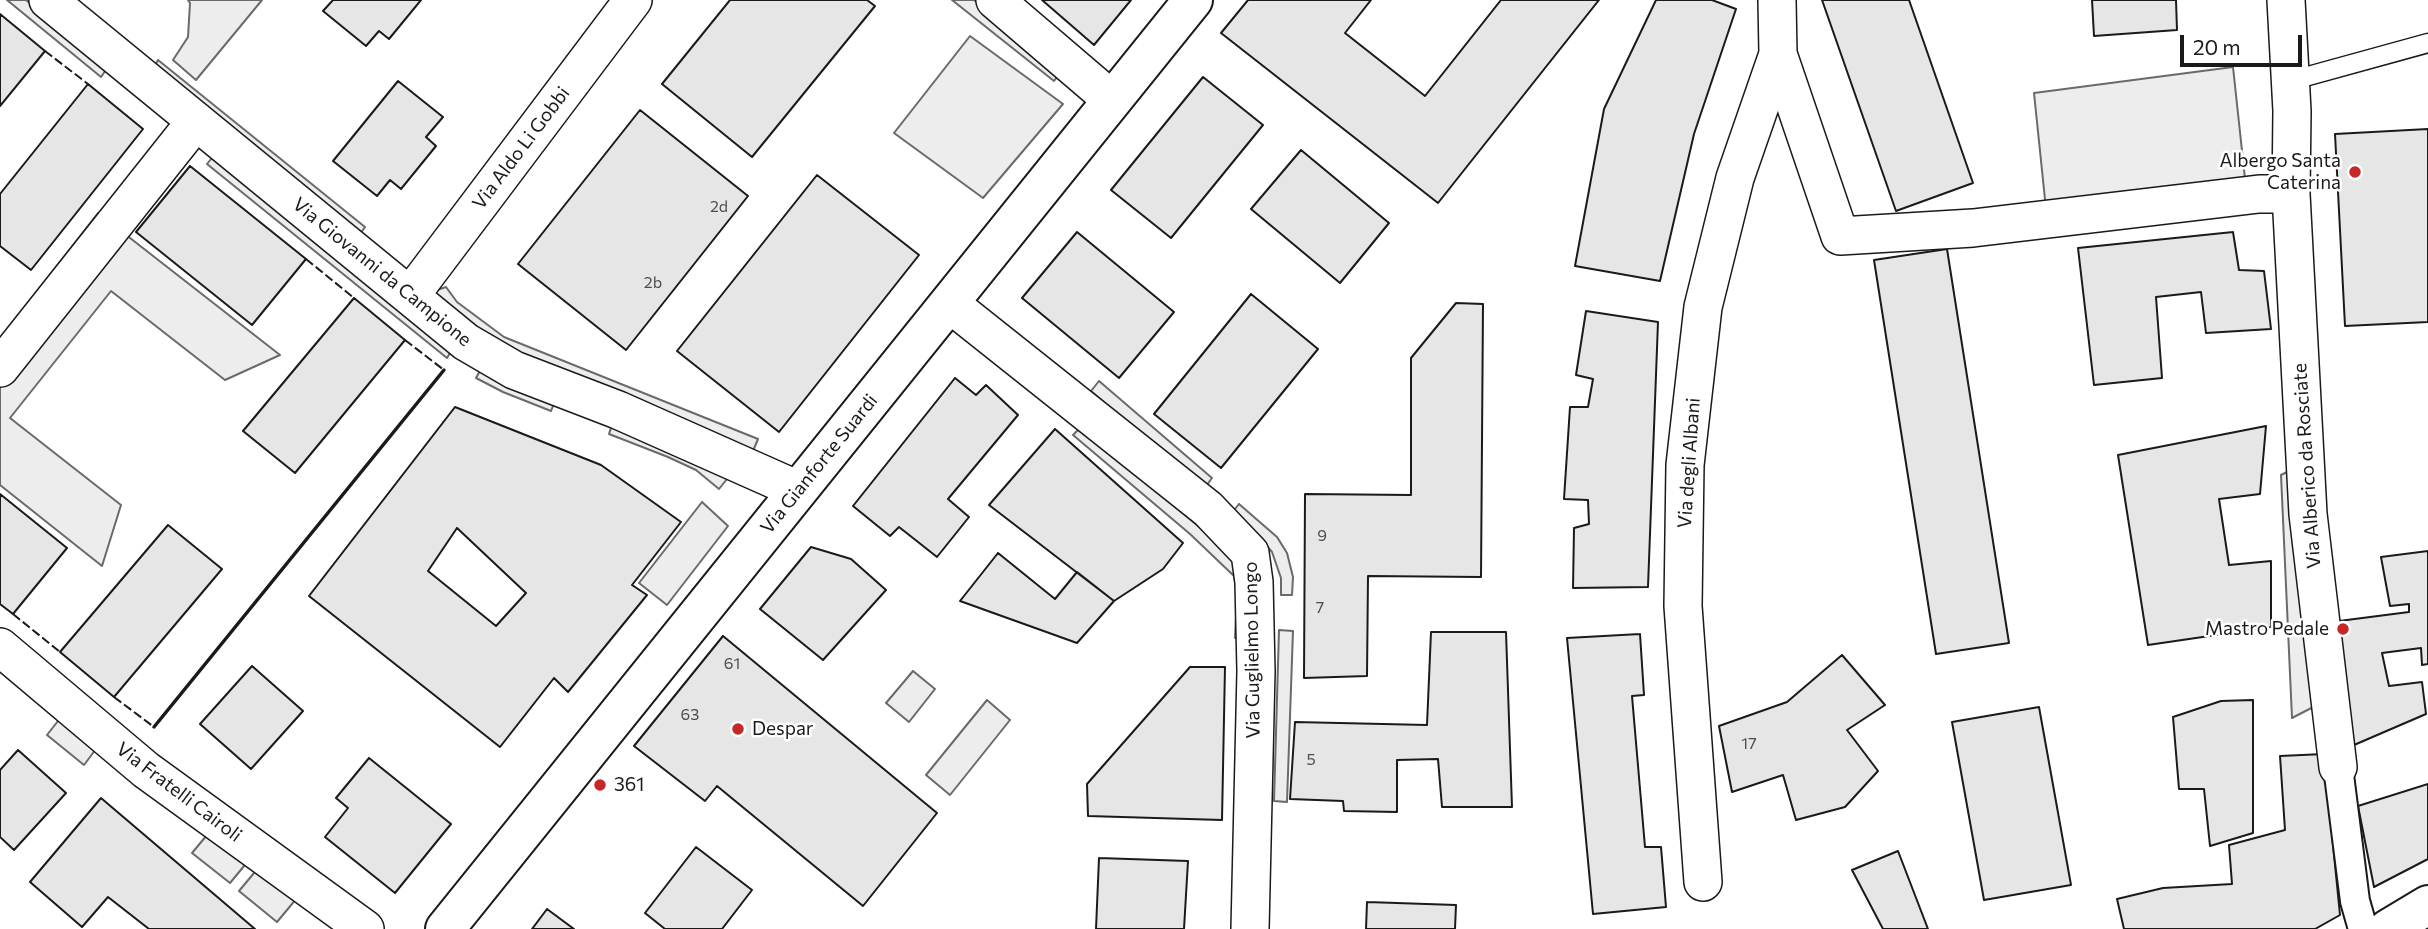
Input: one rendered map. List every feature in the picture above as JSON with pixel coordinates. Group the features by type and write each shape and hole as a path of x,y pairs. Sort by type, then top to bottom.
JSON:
{"street":[{"name":"Via Giovanni da Campione","path":"48,0 466,342 514,370 618,410 798,490"},
{"name":"Via Aldo Li Gobbi","path":"410,296 633,0"},
{"path":"995,0 1112,100"},
{"name":"Via Gianforte Suardi","path":"445,929 1193,0"},
{"name":"Via degli Albani","path":"1777,0 1778,54 1840,236 1973,228 2259,194 2291,194"},
{"name":"Via Alberico da Rosciate","path":"2287,0 2291,194 2308,514 2355,901 2363,929"},
{"name":"Via degli Albani","path":"1703,882 1683,606 1685,465 1703,307 1735,178 1778,54"},
{"path":"0,368 195,121"},
{"name":"Via Guglielmo Longo","path":"949,303 1208,509 1250,553 1254,582 1256,671 1250,929"},
{"name":"Via Fratelli Cairoli","path":"0,647 146,770 365,929"},
{"path":"2388,929 2428,905"}],"lane":[{"path":"2290,81 2428,43"}],"shaded area":[{"path":"7,0 26,0 108,67 101,77"},
{"path":"188,0 262,0 196,80 173,60 188,37"},
{"path":"952,0 974,0 1061,72 1054,81"},
{"path":"970,36 1063,104 983,198 894,133"},
{"path":"158,60 365,227 358,237 152,71"},
{"path":"2233,67 2246,188 2046,209 2034,93"},
{"path":"215,154 453,348 447,358 207,164"},
{"path":"98,213 280,355 225,380 111,291 10,418 121,505 102,566 0,485 0,339"},
{"path":"446,287 457,302 504,337 758,439 753,451 499,348 431,292"},
{"path":"482,367 555,401 551,411 476,378"},
{"path":"1099,381 1212,478 1204,489 1091,391"},
{"path":"613,422 702,460 727,479 719,489 696,470 609,434"},
{"path":"1081,427 1237,559 1247,639 1235,638 1237,593 1234,576 1190,534 1073,435"},
{"path":"2305,463 2321,703 2292,718 2281,475"},
{"path":"702,502 728,526 667,605 639,583"},
{"path":"1239,504 1277,537 1287,553 1293,577 1292,595 1281,595 1281,578 1272,552 1258,536 1231,514"},
{"path":"1279,630 1293,631 1287,802 1274,801"},
{"path":"913,671 935,689 909,722 886,703"},
{"path":"987,700 1010,720 950,795 926,775"},
{"path":"65,712 102,741 84,765 47,735"},
{"path":"212,829 249,860 230,883 192,853"},
{"path":"259,867 297,898 277,922 239,891"}],"building":[{"path":"333,0 421,0 389,39 379,31 366,46 323,11"},
{"path":"730,0 867,0 875,6 752,157 662,84"},
{"path":"1042,0 1131,0 1094,45"},
{"path":"1248,0 1371,0 1345,33 1425,96 1501,0 1599,0 1438,203 1221,33"},
{"path":"1656,0 1712,0 1736,9 1694,134 1660,281 1575,266 1604,109"},
{"path":"1822,0 1909,0 1973,183 1896,211"},
{"path":"2092,0 2176,0 2177,30 2094,36"},
{"path":"0,14 45,51 0,106"},
{"path":"1203,77 1263,125 1171,238 1111,190"},
{"path":"398,81 443,117 426,137 436,146 401,189 390,180 377,196 333,161"},
{"path":"88,84 143,129 31,270 0,246 0,194"},
{"path":"640,110 748,196 626,350 518,264"},
{"path":"2428,129 2428,322 2345,326 2335,134"},
{"path":"1301,150 1389,223 1340,283 1251,209"},
{"path":"190,166 306,259 252,325 136,232"},
{"path":"817,175 919,255 779,432 677,351"},
{"path":"1077,232 1174,312 1119,378 1022,298"},
{"path":"2233,232 2239,270 2264,271 2271,329 2206,333 2201,292 2156,297 2162,378 2094,385 2078,248"},
{"path":"1947,249 2009,643 1936,654 1874,260"},
{"path":"1251,294 1318,349 1221,468 1154,414"},
{"path":"354,298 405,340 295,473 243,431"},
{"path":"1456,303 1483,304 1481,577 1368,576 1367,676 1304,678 1305,494 1411,495 1411,358"},
{"path":"1586,311 1658,322 1648,587 1573,588 1574,528 1589,524 1588,500 1564,499 1570,407 1588,407 1593,379 1576,375"},
{"path":"955,378 976,395 986,385 1018,415 948,499 969,517 937,557 899,527 890,536 853,506"},
{"path":"455,407 601,465 681,522 632,585 647,595 568,692 554,678 500,747 309,596","holes":["457,528 526,593 496,626 428,571"]},
{"path":"2266,426 2260,494 2219,499 2229,565 2271,561 2271,627 2148,645 2118,455"},
{"path":"1055,429 1183,543 1163,569 1114,601 989,505"},
{"path":"0,494 67,548 13,614 0,604"},
{"path":"168,525 222,569 114,697 60,652"},
{"path":"811,547 851,559 886,590 823,660 760,609"},
{"path":"2428,551 2428,664 2422,665 2421,648 2382,653 2389,686 2422,682 2426,714 2354,745 2339,621 2409,612 2409,604 2390,606 2381,557"},
{"path":"998,553 1055,599 1077,572 1114,601 1077,643 960,601"},
{"path":"1431,632 1506,632 1512,807 1442,807 1438,759 1397,760 1397,812 1344,811 1343,801 1290,799 1295,722 1427,725"},
{"path":"1640,634 1644,695 1632,696 1645,847 1661,847 1666,907 1593,914 1567,638"},
{"path":"723,636 937,813 863,906 717,786 705,801 634,746"},
{"path":"1842,655 1885,705 1847,730 1878,771 1845,807 1796,820 1783,775 1732,792 1719,726 1787,702"},
{"path":"252,666 303,711 251,769 200,724"},
{"path":"1190,667 1225,667 1222,820 1088,816 1087,784"},
{"path":"2253,700 2253,833 2210,846 2204,789 2179,789 2173,717 2221,701"},
{"path":"2039,707 2071,885 1984,900 1952,722"},
{"path":"18,750 66,793 14,850 0,837 0,770"},
{"path":"2324,754 2340,915 2315,929 2124,929 2117,899 2163,888 2232,884 2229,845 2285,830 2280,756"},
{"path":"369,758 451,824 395,893 325,837 348,808 336,798"},
{"path":"2428,784 2428,859 2374,887 2358,806"},
{"path":"101,798 255,929 149,929 108,897 82,927 30,882"},
{"path":"696,847 752,890 722,929 665,929 645,913"},
{"path":"1898,851 1928,929 1883,929 1852,870"},
{"path":"1099,858 1188,861 1184,929 1096,929"},
{"path":"1367,902 1456,905 1455,929 1366,929"},
{"path":"547,909 574,929 532,929"}],"fence":[{"path":"45,51 88,84"},
{"path":"306,259 354,298"},
{"path":"405,340 444,370"},
{"path":"13,614 60,652"},
{"path":"114,697 154,727"}],"wall":[{"path":"154,727 444,370"}],"place":[{"name":"Albergo Santa Caterina","path":"2355,172"},
{"name":"Mastro Pedale","path":"2343,629"},
{"name":"Despar","path":"738,729"},
{"name":"361","path":"600,785"}]}
